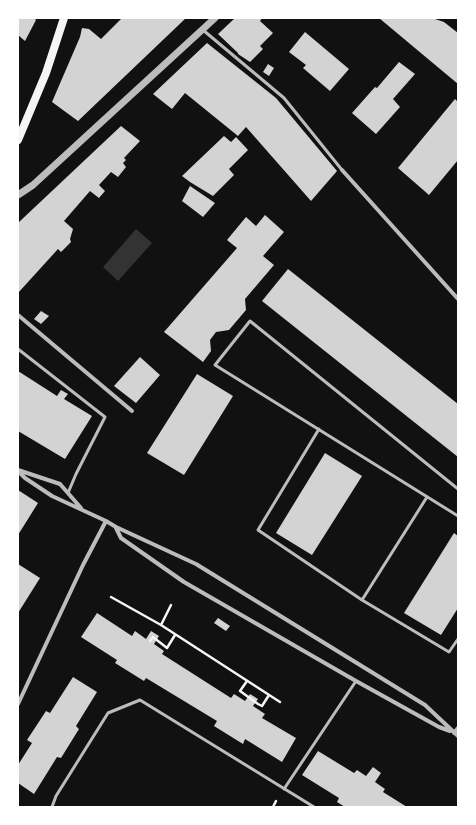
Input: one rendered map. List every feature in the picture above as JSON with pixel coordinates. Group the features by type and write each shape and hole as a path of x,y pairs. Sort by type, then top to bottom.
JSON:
{"main road":[{"path":"18,140 46,73 64,18"}],"street":[{"path":"18,195 33,185 216,18"},
{"path":"342,170 458,299"},
{"path":"18,315 132,411"},
{"path":"18,470 60,484 83,510"},
{"path":"18,470 25,478 52,496 196,564 425,706 458,736"},
{"path":"18,704 83,565 106,521"},
{"path":"116,527 121,538 184,582 356,681 440,727 454,733"},
{"path":"454,733 458,728"}],"lane":[{"path":"204,30 284,98 342,170"},
{"path":"458,489 250,321 215,364 458,516"},
{"path":"18,350 105,417 68,493"},
{"path":"319,429 258,530 362,600 449,652 458,639"},
{"path":"362,600 428,497"},
{"path":"284,789 356,681"},
{"path":"52,807 56,796 108,713 140,700 314,807"}],"path":[{"path":"111,597 161,625 280,702"},
{"path":"161,625 172,605"},
{"path":"150,641 153,637 167,648 175,635"},
{"path":"247,681 240,691 252,700 262,706 268,695"},
{"path":"250,704 252,700"}],"shaded area":[{"path":"136,229 152,243 118,281 103,267"}],"building":[{"path":"18,18 34,18 36,20 25,41 18,35"},
{"path":"122,18 186,18 78,121 52,102 80,37 82,28 89,29 101,39"},
{"path":"235,18 262,18 260,21 273,33 260,46 263,49 250,62 238,54 218,34"},
{"path":"379,18 434,18 444,22 458,33 458,84"},
{"path":"305,32 349,69 330,91 303,68 306,65 289,52"},
{"path":"207,43 276,98 337,171 311,201 246,127 238,136 185,93 172,109 153,94"},
{"path":"399,62 415,74 393,99 400,107 376,134 352,113 375,87 377,88"},
{"path":"268,64 274,68 269,76 263,72"},
{"path":"455,99 458,102 458,160 429,195 398,168"},
{"path":"121,126 140,141 124,158 126,160 123,163 126,167 118,177 111,172 99,185 105,191 99,198 90,191 64,221 73,229 70,239 71,242 61,252 58,249 18,293 18,223"},
{"path":"224,136 231,142 236,137 248,150 229,169 234,175 213,196 182,176"},
{"path":"190,186 215,203 203,217 182,201"},
{"path":"265,215 284,232 263,256 274,265 245,299 246,310 229,330 216,332 210,340 211,351 203,362 164,332 237,248 227,240 246,217 256,226"},
{"path":"288,269 458,404 458,457 262,301"},
{"path":"41,311 49,316 41,324 34,319"},
{"path":"140,357 160,375 136,403 114,386"},
{"path":"18,371 57,396 61,390 68,394 64,399 92,416 65,459 18,431"},
{"path":"197,374 233,396 184,475 147,453"},
{"path":"325,453 362,476 312,555 276,533"},
{"path":"18,490 38,503 18,535"},
{"path":"454,533 458,536 458,608 441,635 404,613"},
{"path":"18,564 40,578 18,613"},
{"path":"97,613 132,636 135,631 146,639 151,631 159,636 154,644 164,651 162,654 231,698 234,694 245,701 250,694 258,699 253,706 265,714 262,718 296,738 282,762 245,739 243,744 214,726 217,721 146,678 144,681 115,663 117,660 81,637"},
{"path":"218,618 230,626 226,631 214,623"},
{"path":"73,677 97,692 76,726 79,729 61,758 57,757 34,794 18,783 18,765 32,743 27,740 46,711 50,713"},
{"path":"318,751 354,773 357,770 366,776 373,767 381,773 375,782 385,789 383,792 407,807 345,807 337,802 339,798 302,775"}]}
